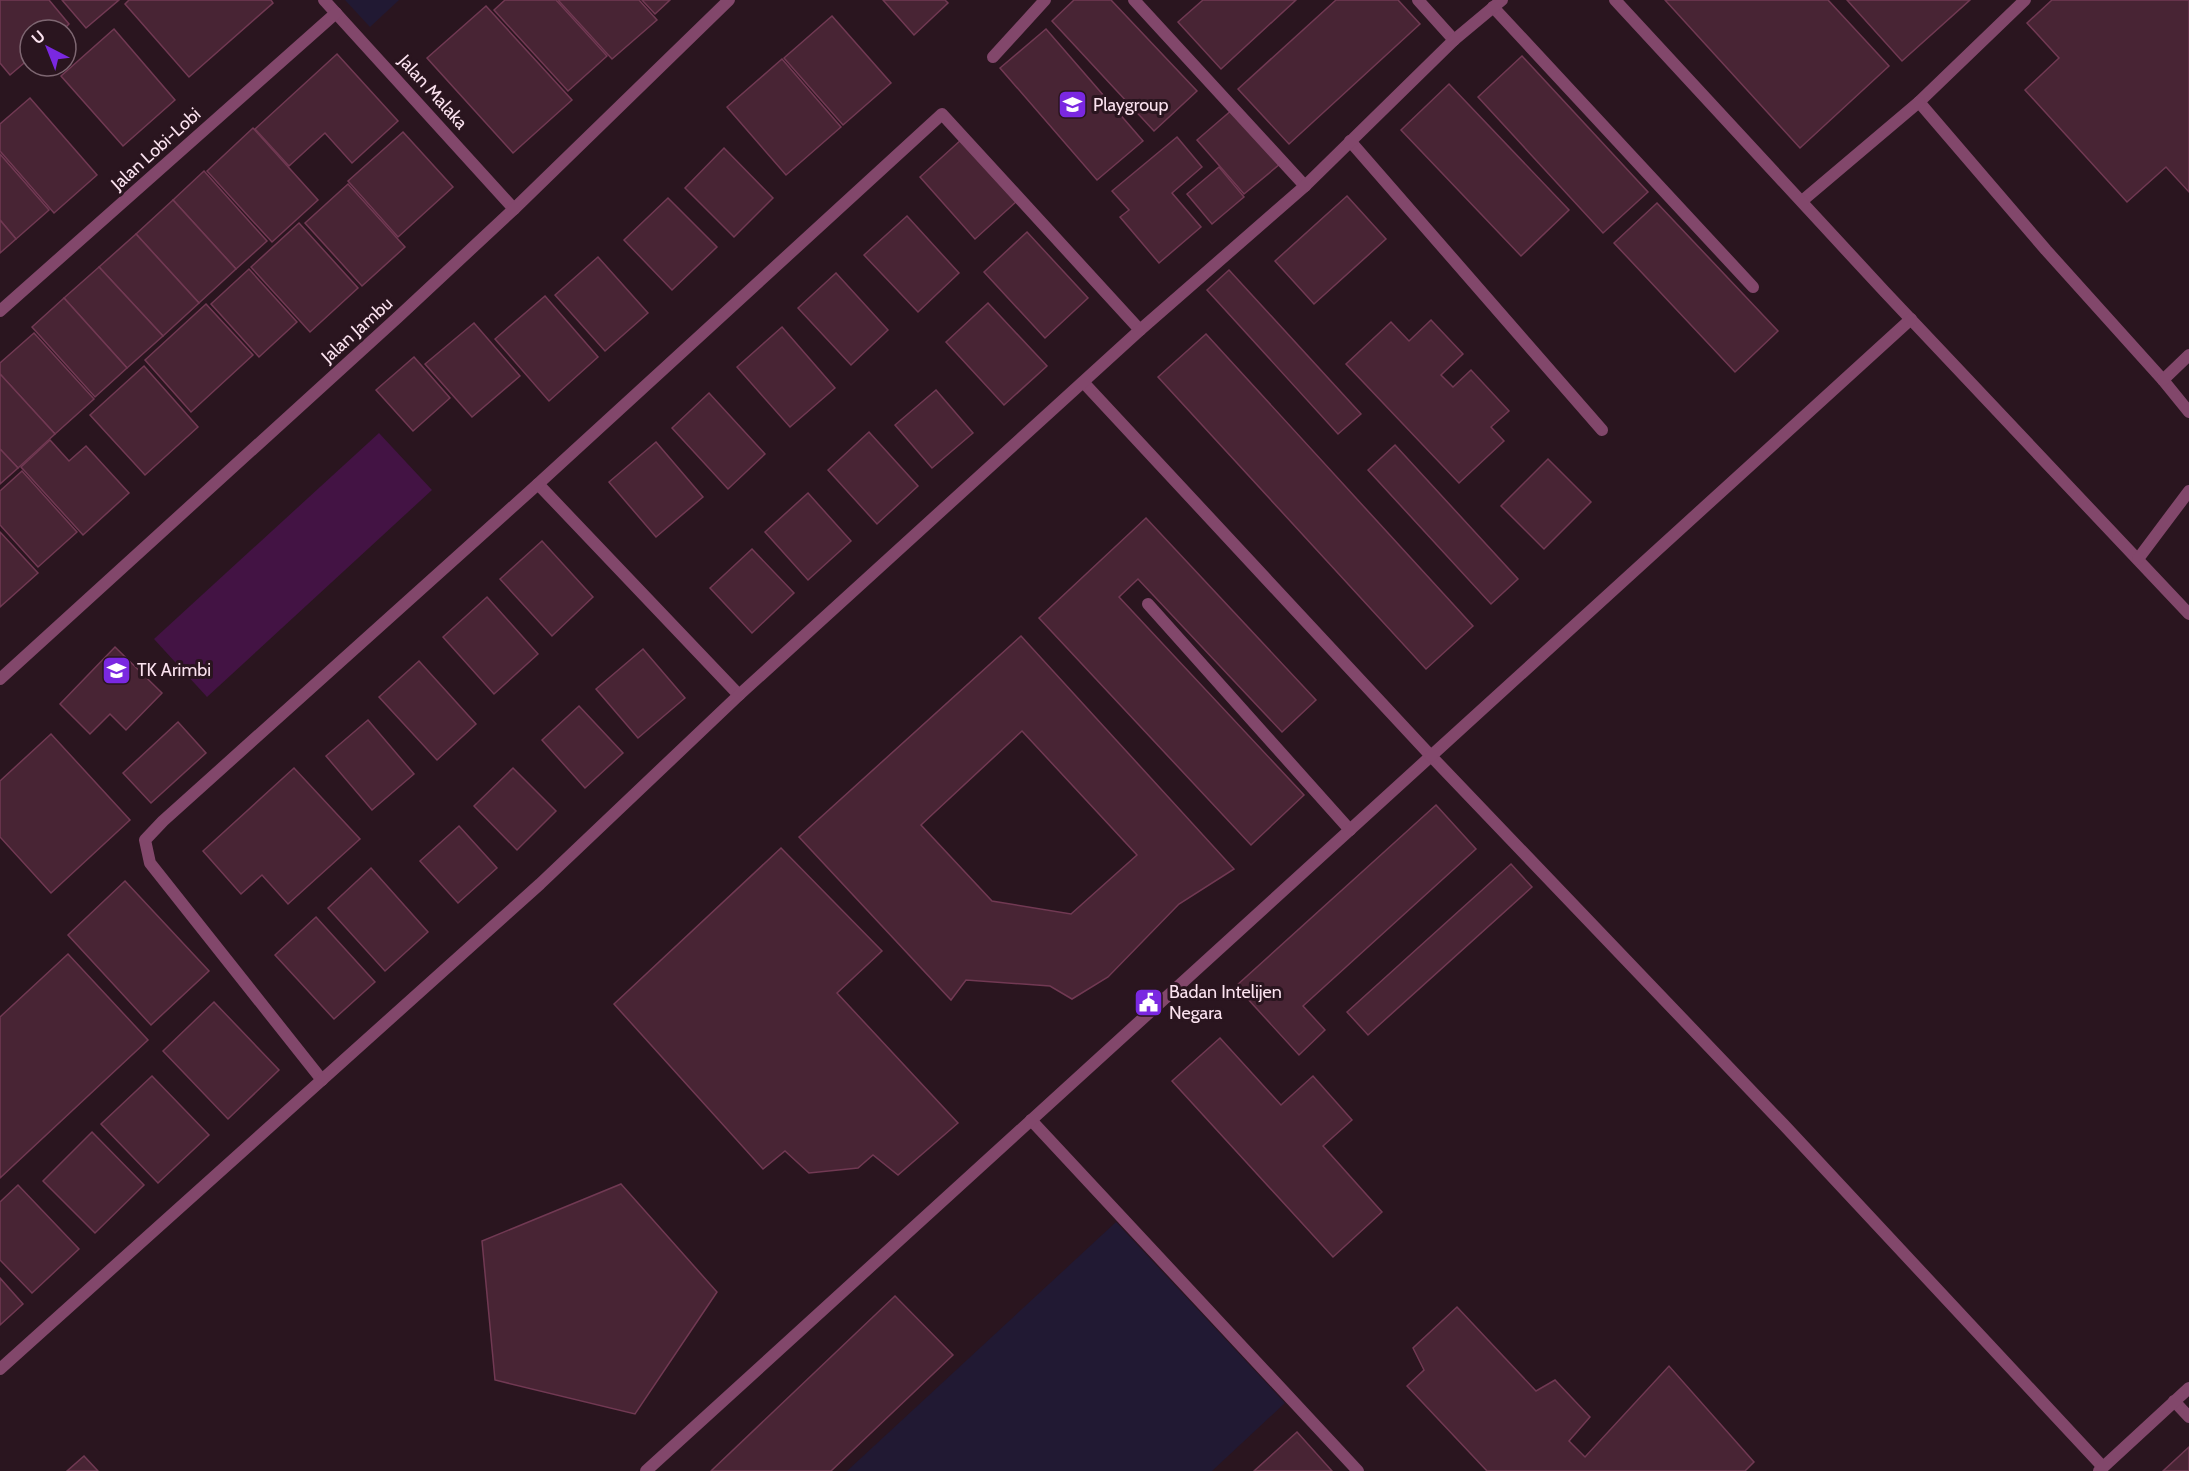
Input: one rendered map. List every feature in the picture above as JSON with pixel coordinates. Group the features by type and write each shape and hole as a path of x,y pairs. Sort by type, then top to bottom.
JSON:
{"street":[{"name":"Jalan Malaka","path":"324,0 514,209"},
{"name":"Jalan Jambu","path":"0,679 389,326 514,209 729,0"},
{"path":"993,57 1046,0"},
{"path":"1134,0 1305,186"},
{"path":"1418,0 1454,40"},
{"path":"1615,0 2189,614"},
{"path":"1802,201 1919,102 2025,0"},
{"path":"0,1370 540,884 739,695 1140,330 1305,186 1454,40 1497,4 1754,287"},
{"name":"Jalan Lobi-Lobi","path":"0,312 336,13"},
{"path":"1919,102 2189,412"},
{"path":"322,1080 150,863 146,840 164,821 538,484 942,114 1140,330"},
{"path":"1350,141 1602,430"},
{"path":"646,1471 1911,319"},
{"path":"2163,380 2189,355"},
{"path":"1084,383 1431,756 1784,1125 2101,1469 2189,1388"},
{"path":"538,484 739,695"},
{"path":"2138,559 2189,491"},
{"path":"1148,604 1350,830"},
{"path":"1031,1120 1358,1471"},
{"path":"2174,1401 2189,1417"}],"shaded area":[{"path":"345,0 399,0 370,27"},
{"path":"379,433 432,490 207,697 154,639"},
{"path":"1116,1222 1285,1403 1212,1471 847,1471"}],"building":[{"path":"0,0 49,0 64,18 18,18 18,68 10,75 0,63"},
{"path":"62,0 119,0 86,28"},
{"path":"129,0 271,0 273,3 189,77 125,4"},
{"path":"505,0 556,0 607,56 568,91 494,10"},
{"path":"558,0 639,0 657,20 612,59"},
{"path":"642,0 670,0 655,14"},
{"path":"883,0 945,0 948,3 914,35"},
{"path":"1074,0 1111,0 1197,91 1154,131 1052,21"},
{"path":"1203,0 1296,0 1221,69 1178,22"},
{"path":"1336,0 1398,0 1420,24 1289,144 1238,89"},
{"path":"1665,0 1828,0 1889,66 1800,148"},
{"path":"1847,0 1970,0 1902,61"},
{"path":"2052,0 2189,0 2189,192 2166,167 2127,202 2025,90 2059,58 2027,23"},
{"path":"486,6 572,100 513,153 427,58"},
{"path":"832,16 891,83 843,125 784,58"},
{"path":"114,29 175,100 123,146 63,78 78,78 78,61"},
{"name":"Playgroup","path":"1046,29 1143,141 1097,180 1000,68"},
{"path":"337,54 398,121 352,163 325,133 289,166 255,129"},
{"path":"1522,56 1648,192 1603,233 1478,97"},
{"path":"782,59 841,127 786,175 727,107"},
{"path":"1449,84 1569,210 1521,256 1401,130"},
{"path":"30,98 97,175 54,213 0,151 0,124"},
{"path":"1233,109 1280,164 1244,194 1197,140"},
{"path":"253,128 318,200 272,242 207,171"},
{"path":"403,132 453,187 398,237 348,181"},
{"path":"1177,137 1202,167 1172,193 1201,227 1159,263 1120,217 1129,210 1112,191"},
{"path":"962,139 1017,201 975,239 920,177"},
{"path":"724,148 773,198 734,237 685,188"},
{"path":"0,154 49,210 16,239 0,220"},
{"path":"1219,167 1244,197 1212,224 1187,194"},
{"path":"204,171 267,241 236,269 173,200"},
{"path":"348,184 405,247 362,286 305,223"},
{"path":"1347,196 1386,239 1314,304 1275,261"},
{"path":"668,198 717,247 672,290 624,240"},
{"path":"173,200 236,269 199,303 136,234"},
{"path":"1657,203 1778,331 1735,372 1614,243"},
{"path":"907,216 959,273 918,312 864,255"},
{"path":"0,220 16,239 0,253"},
{"path":"299,223 358,288 310,332 251,267"},
{"path":"1027,232 1088,298 1045,338 984,272"},
{"path":"136,234 199,303 163,336 99,267"},
{"path":"598,257 648,313 605,351 555,295"},
{"path":"99,267 163,336 127,368 64,298"},
{"path":"249,269 297,322 259,357 211,304"},
{"path":"1229,270 1361,414 1338,434 1207,290"},
{"path":"836,273 888,330 851,365 798,308"},
{"path":"545,296 598,357 549,401 495,339"},
{"path":"64,298 127,368 95,397 32,327"},
{"path":"988,303 1047,366 1004,405 946,342"},
{"path":"206,304 253,355 191,412 145,360"},
{"path":"1431,320 1463,354 1441,375 1453,387 1471,370 1509,411 1491,427 1504,441 1459,483 1346,364 1391,322 1409,341"},
{"path":"474,323 520,376 472,417 425,364"},
{"path":"782,327 835,388 790,427 737,367"},
{"path":"34,333 94,399 55,434 0,374 0,363"},
{"path":"1206,334 1473,626 1426,669 1158,377"},
{"path":"414,357 450,398 413,431 376,390"},
{"path":"144,366 198,427 145,475 90,415"},
{"path":"0,374 55,434 18,468 0,449"},
{"path":"936,390 973,433 932,468 895,425"},
{"path":"709,393 765,454 728,489 672,428"},
{"path":"869,432 918,486 877,524 828,470"},
{"path":"50,440 69,461 86,446 129,493 83,535 21,467"},
{"path":"656,442 703,497 656,537 609,482"},
{"path":"1395,445 1518,579 1491,604 1368,470"},
{"path":"0,449 18,468 0,484"},
{"path":"1548,459 1591,502 1544,549 1501,506"},
{"path":"22,471 77,532 38,567 0,525 0,491"},
{"path":"808,493 851,541 808,580 765,532"},
{"path":"1146,518 1316,700 1282,732 1138,579 1119,597 1304,795 1251,845 1039,618"},
{"path":"0,532 38,573 0,607"},
{"path":"542,541 593,597 552,636 500,579"},
{"path":"752,549 794,593 752,633 710,588"},
{"path":"487,597 538,654 494,694 443,637"},
{"path":"1021,636 1234,869 1179,904 1108,977 1072,999 1050,986 966,980 951,1000 799,837","holes":["1022,731 1137,855 1071,914 992,901 921,825"]},
{"name":"TK Arimbi","path":"115,647 162,693 126,730 110,714 90,734 60,704"},
{"path":"643,649 685,698 638,738 596,689"},
{"path":"419,661 476,724 437,760 379,697"},
{"path":"579,706 623,753 585,788 542,740"},
{"path":"368,720 414,774 372,810 326,756"},
{"path":"178,722 206,753 151,803 123,773"},
{"path":"51,734 130,820 51,893 0,837 0,781"},
{"path":"294,768 360,839 288,904 262,875 241,894 203,851"},
{"path":"513,768 556,811 517,850 474,806"},
{"path":"1436,805 1476,849 1303,1006 1325,1030 1299,1055 1236,986"},
{"path":"459,826 497,868 458,903 420,861"},
{"path":"781,848 882,951 837,993 958,1123 898,1175 873,1155 858,1168 809,1173 785,1151 763,1169 614,1004"},
{"path":"1511,864 1532,887 1368,1035 1347,1012"},
{"path":"371,868 428,932 385,971 328,908"},
{"path":"125,881 209,971 151,1025 68,935"},
{"path":"316,917 375,982 334,1019 275,955"},
{"path":"68,954 148,1040 0,1178 0,1017"},
{"path":"214,1002 279,1070 228,1119 163,1051"},
{"path":"1220,1038 1281,1105 1313,1076 1352,1120 1323,1146 1382,1212 1333,1257 1172,1081"},
{"path":"152,1076 209,1135 158,1183 101,1124"},
{"path":"92,1132 144,1185 95,1233 43,1181"},
{"path":"621,1184 717,1292 635,1414 495,1380 482,1241"},
{"path":"18,1185 79,1249 32,1293 0,1260 0,1202"},
{"path":"0,1278 23,1304 0,1325"},
{"path":"895,1296 953,1355 831,1471 711,1471"},
{"path":"1457,1307 1536,1391 1555,1380 1590,1417 1569,1441 1585,1457 1669,1366 1754,1462 1745,1471 1487,1471 1407,1386 1424,1370 1413,1348"},
{"path":"1297,1432 1332,1471 1254,1471"},
{"path":"2189,1447 2189,1471 2163,1471"},
{"path":"84,1456 98,1471 67,1471"}],"place":[{"name":"Playgroup","path":"1072,105"},
{"name":"TK Arimbi","path":"116,670"},
{"name":"Badan Intelijen Negara","path":"1148,1002"}]}
